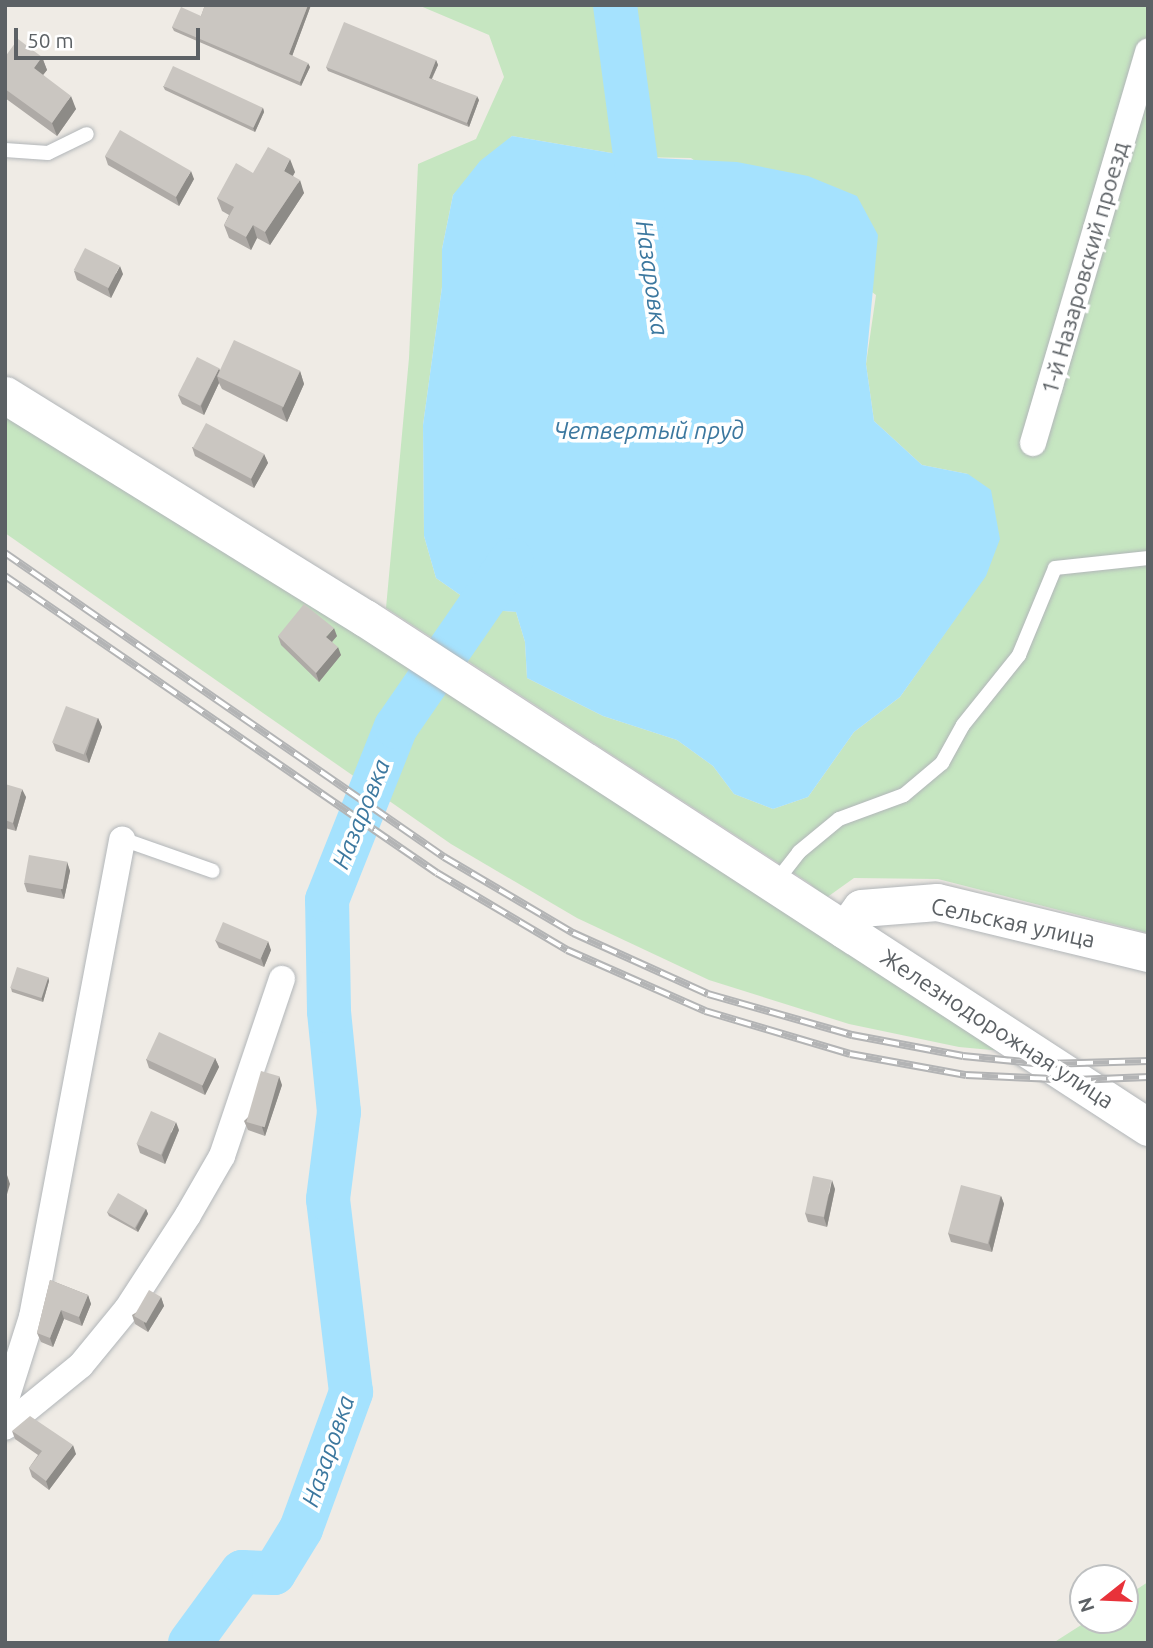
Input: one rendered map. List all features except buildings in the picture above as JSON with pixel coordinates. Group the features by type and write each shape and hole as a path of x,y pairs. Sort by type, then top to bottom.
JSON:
{"street":[{"name":"1-й Назаровский проезд","path":"1033,443 1148,52"},
{"name":"Железнодорожная улица","path":"5,395 365,618 1148,1127"},
{"path":"5,1402 32,1317 122,839"},
{"name":"Сельская улица","path":"845,930 861,908 937,902 1148,953"},
{"path":"5,1427 81,1365 127,1309 188,1215 222,1156 282,979"}],"lane":[{"path":"5,150 48,153 86,134"},
{"path":"774,884 799,852 839,819 904,795 942,763 963,724 1019,656 1055,568 1148,558"},
{"path":"122,839 213,871"}],"green space":[{"path":"418,5 1148,5 1148,933 938,879 854,878 826,898 809,883 386,608 409,358 418,164 476,139 504,77 489,35","holes":["512,136 635,157 691,158 876,295 866,364 874,421 922,465 968,474 985,576 900,697 854,732 808,797 773,809 734,794 713,766 677,740 603,716 527,678 525,642 516,612 480,609 436,578 424,536 423,425 442,287 442,249 453,195"]},
{"path":"5,413 167,512 1013,1052 959,1047 849,1024 709,980 577,918 451,844 5,533"},
{"path":"1148,1582 1148,1643 1053,1643 1069,1633 1139,1634 1139,1588"}],"water":[{"name":"Четвертый пруд","path":"512,136 635,157 737,162 808,176 857,196 878,235 866,364 874,421 922,465 968,474 991,490 1000,539 986,576 900,697 854,732 808,797 773,809 734,794 713,766 677,740 603,716 527,678 525,642 516,612 480,609 436,578 424,536 423,425 442,287 442,249 453,195 480,161"}],"waterway":[{"name":"Назаровка","path":"615,5 643,216"},
{"name":"Назаровка","path":"190,1643 242,1572 274,1573 301,1529 351,1392 328,1199 339,1112 329,1011 327,900 396,727 511,560"}],"railway":[{"path":"5,553 444,857 573,933 708,994 852,1035 963,1056 1045,1064 1148,1061"},
{"path":"5,576 437,873 567,950 705,1011 850,1054 966,1075 1075,1080 1148,1077"}]}
